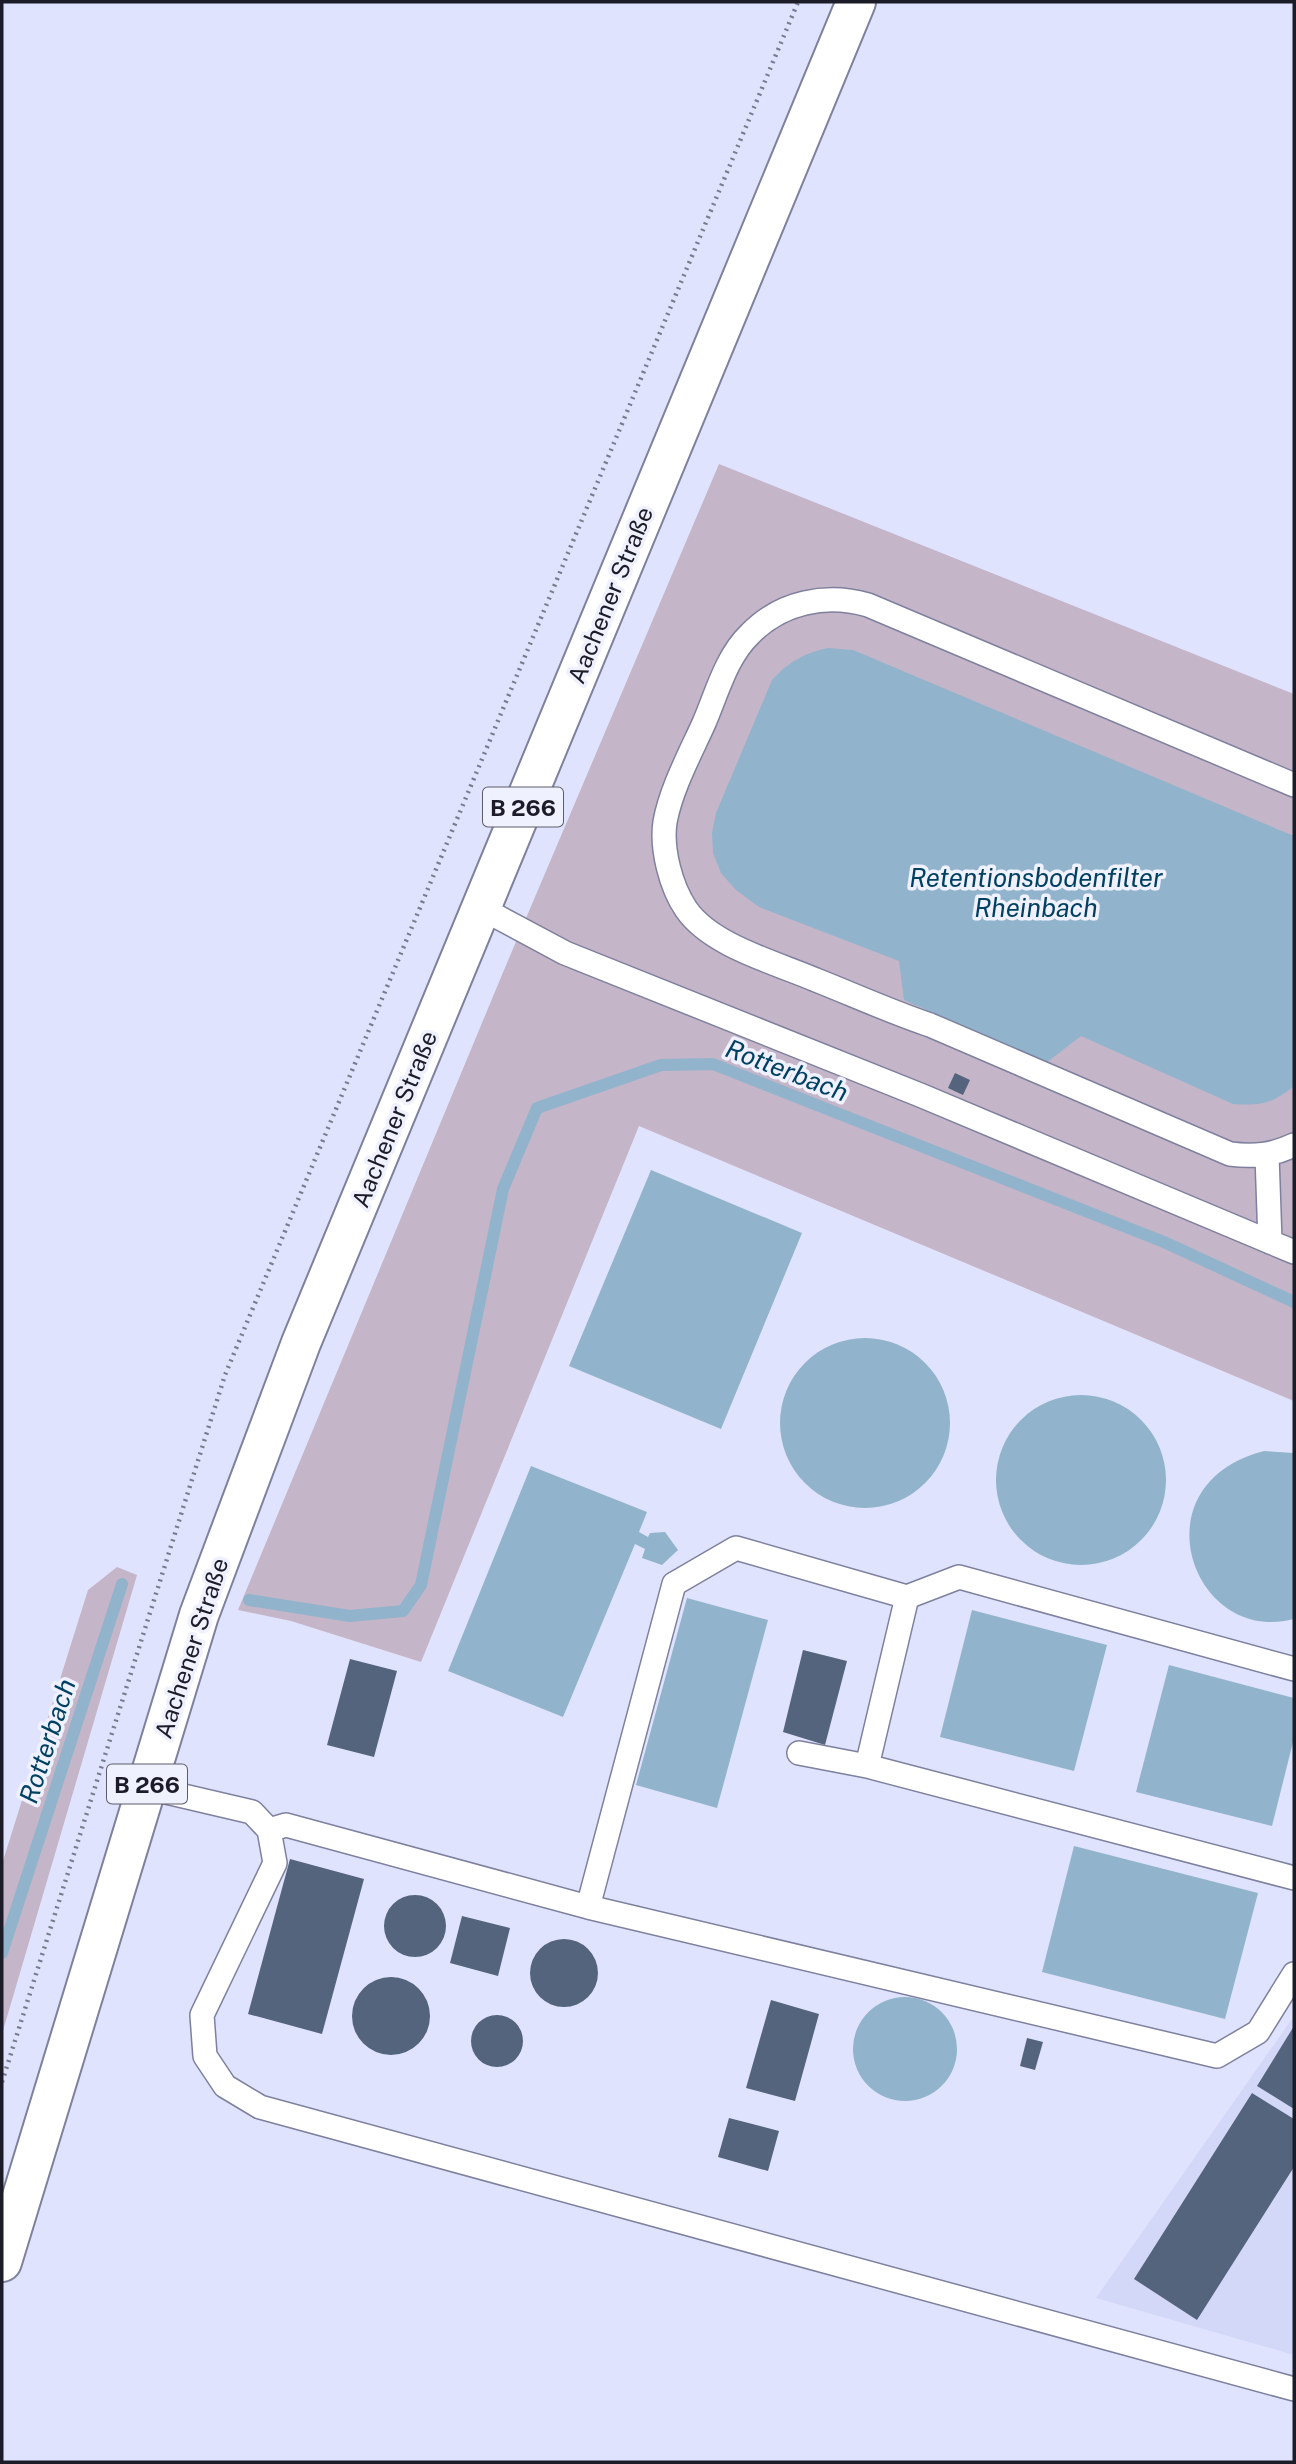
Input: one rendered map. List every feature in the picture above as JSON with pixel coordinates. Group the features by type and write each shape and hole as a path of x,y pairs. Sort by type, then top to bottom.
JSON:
{"main road":[{"name":"Aachener Straße","path":"2,2262 199,1615 301,1343 856,2"}],"lane":[{"path":"1294,785 868,605 822,599 783,611 764,622 749,634 734,653 723,674 665,823 669,867 687,910 709,931 743,950 940,1030 1230,1154 1267,1155 1294,1145"},
{"path":"481,908 565,953 908,1090 1294,1252"},
{"path":"1267,1155 1270,1242"},
{"path":"588,1907 674,1584 736,1548 907,1597 959,1577 1294,1669"},
{"path":"867,1766 907,1597"},
{"path":"799,1753 867,1766 1294,1878"},
{"path":"145,1787 252,1812 269,1829 275,1863 202,2015 205,2056 225,2085 260,2107 1294,2389"},
{"path":"269,1829 286,1825 588,1907 1217,2056 1258,2032 1294,1974"}],"path":[{"path":"2,2081 225,1375 798,2"}],"shaded area":[{"path":"719,464 1294,694 1294,1401 639,1126 421,1662 291,1621 238,1610 504,970"},
{"path":"117,1567 137,1575 2,2034 2,1864 88,1590"},
{"path":"1294,2016 1294,2355 1096,2298"}],"water":[{"name":"Retentionsbodenfilter Rheinbach","path":"828,648 853,650 1294,836 1294,1086 1279,1097 1266,1102 1233,1104 1081,1036 1046,1063 904,1000 899,961 759,907 736,890 721,873 713,853 712,833 716,813 772,680 797,659"},
{"path":"651,1170 802,1233 721,1429 569,1366"},
{"path":"865,1338 898,1344 925,1363 944,1390 950,1423 944,1456 925,1483 898,1502 865,1508 832,1502 805,1483 786,1456 780,1423 786,1390 805,1363 832,1344"},
{"path":"1081,1395 1114,1401 1141,1420 1160,1447 1166,1480 1160,1513 1141,1540 1114,1559 1081,1565 1048,1559 1021,1540 1002,1513 996,1480 1002,1447 1021,1420 1048,1401"},
{"path":"1264,1451 1294,1453 1294,1619 1258,1621 1228,1609 1206,1586 1192,1558 1190,1526 1200,1495 1224,1469"},
{"path":"531,1466 647,1512 639,1532 648,1537 650,1533 665,1532 678,1550 662,1565 642,1558 645,1549 635,1544 563,1717 448,1671"},
{"path":"687,1598 768,1620 717,1808 636,1785"},
{"path":"972,1610 1107,1645 1074,1771 940,1737"},
{"path":"1169,1665 1294,1698 1294,1738 1272,1826 1136,1792"},
{"path":"1074,1846 1258,1893 1225,2019 1042,1972"},
{"path":"905,1997 925,2001 942,2012 953,2029 957,2049 953,2069 942,2086 925,2097 905,2101 885,2097 868,2086 857,2069 853,2049 857,2029 868,2012 885,2001"}],"building":[{"path":"955,1073 970,1080 963,1095 948,1088"},
{"path":"803,1650 847,1661 825,1745 783,1732"},
{"path":"350,1659 397,1671 374,1757 327,1745"},
{"path":"290,1859 364,1879 322,2034 248,2014"},
{"path":"409,1895 421,1895 437,1904 444,1914 444,1938 437,1948 421,1957 409,1957 398,1952 389,1943 384,1932 384,1920 389,1909 398,1900"},
{"path":"462,1916 510,1928 498,1976 450,1963"},
{"path":"564,1939 577,1942 588,1949 595,1960 598,1973 595,1986 588,1997 577,2004 564,2007 551,2004 540,1997 533,1986 530,1973 533,1960 540,1949 551,1942"},
{"path":"383,1977 399,1977 413,1983 424,1994 430,2008 430,2024 424,2038 413,2049 399,2055 383,2055 369,2049 358,2038 352,2024 352,2008 358,1994 369,1983"},
{"path":"771,2000 819,2014 795,2101 746,2088"},
{"path":"497,2015 516,2022 523,2041 516,2060 497,2067 478,2060 471,2041 478,2022"},
{"path":"1294,2026 1294,2109 1257,2086"},
{"path":"1027,2038 1043,2042 1035,2070 1020,2066"},
{"path":"1252,2093 1294,2119 1294,2167 1197,2320 1134,2279"},
{"path":"729,2118 779,2131 768,2171 718,2157"}],"waterway":[{"name":"Rotterbach","path":"249,1600 350,1616 403,1611 421,1585 503,1189 537,1108 661,1065 713,1064 1164,1242 1294,1302"},
{"name":"Rotterbach","path":"2,1953 122,1584"}]}
